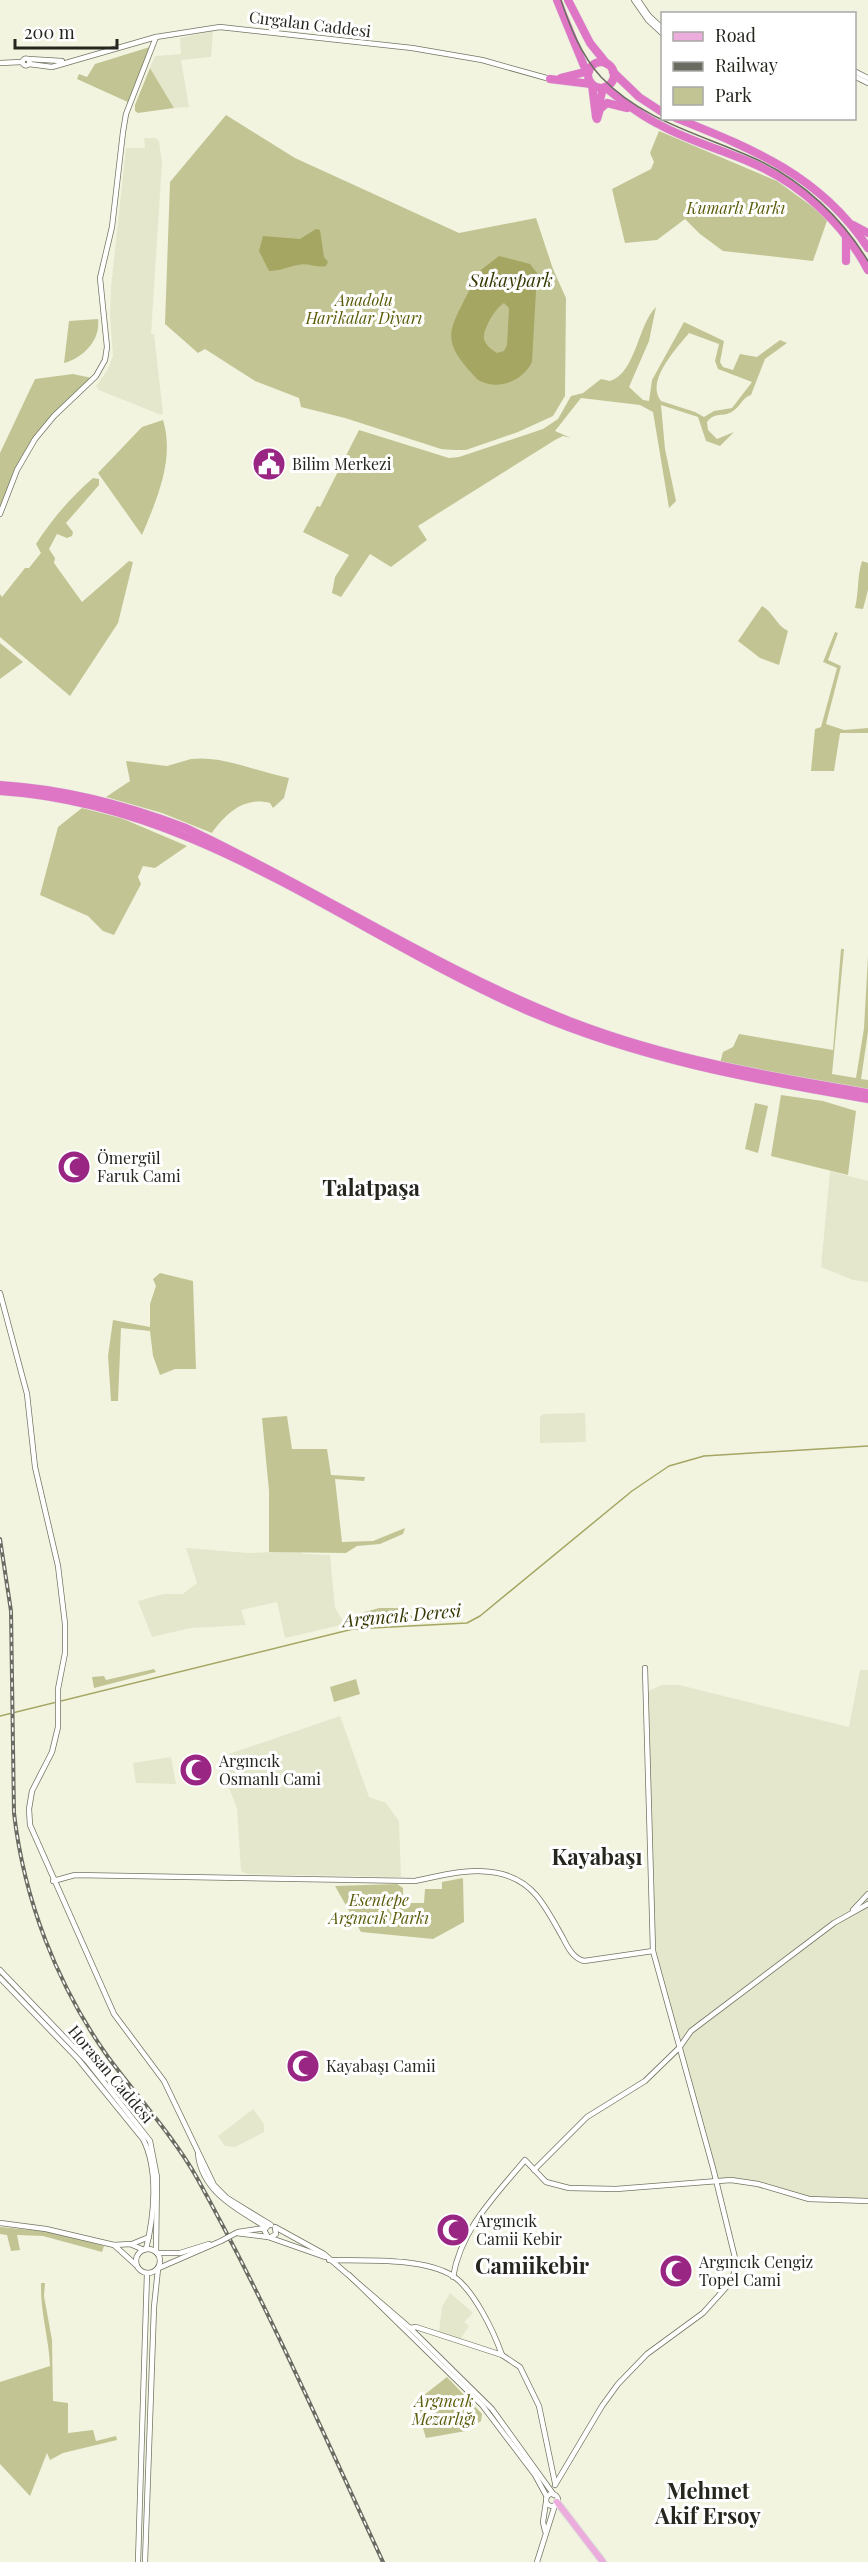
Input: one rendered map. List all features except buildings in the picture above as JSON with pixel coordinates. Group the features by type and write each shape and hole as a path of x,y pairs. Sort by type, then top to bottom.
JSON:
{"highway":[{"path":"556,0 584,66 589,70 597,119"},
{"path":"568,0 590,43 610,68 639,97 661,111"},
{"path":"550,79 589,70 598,63 610,68"},
{"path":"597,119 604,88 612,81 610,68"},
{"path":"550,79 592,84 604,88 634,110 663,127 753,163 779,177 822,209 846,236 866,267"},
{"path":"597,119 602,107 609,103 634,110"},
{"path":"681,120 774,161 831,202 868,248"},
{"path":"849,223 868,233"},
{"path":"846,236 849,261 866,267"},
{"path":"0,785 82,795 156,816 186,828 474,978 527,1004 612,1037 724,1068 868,1093"},
{"path":"0,791 80,801 184,833 471,983 570,1028 657,1057 722,1073 868,1098"}],"main road":[{"path":"555,2499 603,2562"}],"street":[{"path":"634,0 648,20 661,31"},
{"path":"638,0 661,26"},
{"name":"Cırgalan Caddesi","path":"0,63 22,62 25,58 28,61 68,62 156,37 207,27 247,28 473,58 550,79"},
{"path":"0,514 17,470 35,439 54,416 97,375 106,358 107,347 100,287 112,227 123,132 126,114 156,37"},
{"path":"0,1293 27,1394 34,1467 60,1580 66,1639 55,1741 33,1789 28,1813 31,1829 114,2014 164,2081 222,2194 269,2227 276,2234 270,2237"},
{"path":"555,2485 602,2406 621,2380 647,2354 703,2313 732,2280 736,2259 653,1951 645,1668"},
{"path":"53,1881 75,1875 415,1881 461,1870 481,1870 519,1881 531,1890 545,1907 570,1951 578,1959 584,1961 653,1951"},
{"path":"534,2170 587,2117 645,2081 679,2048 691,2031 851,1912 868,1894"},
{"path":"851,1912 868,1904"},
{"name":"Horasan Caddesi","path":"0,1970 88,2062 150,2140 157,2172 157,2252"},
{"name":"Horasan Caddesi","path":"0,1978 78,2059 143,2139 152,2175 149,2238 145,2250"},
{"path":"198,2151 206,2177 214,2192 253,2218 324,2254 327,2259"},
{"path":"453,2277 462,2244 476,2220 525,2160 549,2184 577,2189 717,2182 752,2183 788,2195 814,2200 868,2200"},
{"path":"249,2229 253,2218"},
{"path":"0,2223 46,2229 114,2245 130,2244 149,2238"},
{"path":"147,2273 236,2233 269,2227"},
{"path":"269,2227 270,2237"},
{"path":"236,2233 270,2237 327,2259 349,2275 410,2328 492,2409 555,2499"},
{"path":"130,2244 145,2250 180,2253 221,2241"},
{"path":"114,2245 147,2273"},
{"path":"138,2266 137,2257 145,2250"},
{"path":"145,2562 154,2307 160,2260 157,2252"},
{"path":"327,2259 405,2263 453,2277 482,2313 502,2355"},
{"path":"138,2562 147,2273"},
{"path":"349,2275 482,2405 535,2475 549,2506 555,2499"},
{"path":"410,2328 416,2327 502,2355 522,2370 534,2391 555,2485 555,2499 537,2562"},
{"path":"547,2499 555,2499"},
{"path":"546,2533 543,2522 547,2499"}],"shaded area":[{"path":"213,31 211,57 181,60 189,107 174,108 150,68 155,56 181,54 180,38"},
{"path":"144,138 156,138 159,141 162,163 151,334 154,334 163,413 161,415 99,390 96,386 107,371 113,356 110,316 111,287 126,148 145,148"},
{"path":"830,1171 868,1181 868,1282 853,1280 821,1267"},
{"path":"585,1413 586,1442 540,1443 540,1417 543,1414"},
{"path":"186,1548 248,1553 297,1551 304,1554 330,1555 335,1608 345,1624 285,1638 277,1602 241,1610 246,1625 191,1628 152,1637 138,1601 164,1594 183,1594 197,1583"},
{"path":"860,1670 868,1670 868,2201 798,2198 754,2183 718,2182 653,1951 646,1692 662,1685 679,1685 849,1727"},
{"path":"340,1716 369,1797 386,1803 399,1821 401,1877 247,1874 241,1871 237,1808 218,1761 220,1757"},
{"path":"171,1757 176,1784 136,1783 133,1763"},
{"path":"253,2109 264,2124 264,2132 235,2147 225,2146 218,2136"},
{"path":"450,2293 473,2313 464,2322 469,2326 459,2341 439,2332 442,2307"}],"green space":[{"path":"153,46 130,103 77,79 79,74 87,77 95,64"},
{"path":"150,68 174,108 138,113 135,111 135,105"},
{"name":"Anadolu Harikalar Diyarı","path":"226,115 295,158 459,233 536,218 553,269 566,298 565,396 553,416 518,432 466,450 441,449 345,418 301,407 299,398 255,381 205,349 198,353 165,324 170,182"},
{"name":"Kumarlı Parkı","path":"659,131 777,181 828,218 813,261 723,251 700,234 685,219 657,240 625,243 612,189 651,169 654,162 650,153"},
{"path":"656,307 649,341 629,387 643,400 649,401 652,380 684,322 724,341 720,362 723,367 733,370 740,354 757,357 780,340 787,343 765,359 751,395 733,411 713,417 707,422 708,430 717,439 734,432 720,446 706,441 698,417 661,405 665,449 676,501 669,508 653,412 640,405 581,398 555,431 571,438 563,436 555,440 418,526 427,540 391,567 370,554 341,597 332,593 335,577 349,555 303,532 317,506 320,507 359,430 449,458 459,457 543,429 558,419 571,396 583,393 601,379 610,381 619,376 631,359 650,315","holes":["689,333 719,344 715,361 718,369 752,382 732,408 714,411 704,417 661,401 657,393 660,375"]},
{"path":"98,319 94,341 78,357 64,363 69,321"},
{"path":"73,374 92,378 63,404 33,440 0,509 0,453 35,379"},
{"path":"163,420 167,449 166,464 163,479 142,535 98,473 142,427"},
{"path":"93,478 99,479 99,485 66,523 73,532 72,536 67,538 57,534 49,549 55,558 54,563 82,602 129,561 133,562 118,623 70,696 0,637 0,594 2,597 25,568 29,568 41,553 36,544 42,535 55,517"},
{"path":"862,561 868,563 868,590 863,609 855,608"},
{"path":"762,606 788,631 779,665 760,658 738,641"},
{"path":"835,632 838,633 828,660 841,666 826,724 844,730 868,728 868,733 840,733 834,771 811,771 815,729 821,727 837,668 823,662"},
{"path":"0,643 23,662 0,679"},
{"path":"191,759 215,759 289,778 284,798 273,808 270,803 244,804 229,813 212,833 162,813 106,797 130,781 126,761 167,766"},
{"path":"82,808 121,818 187,846 155,868 143,866 138,877 141,884 114,935 103,931 88,916 40,895 58,827"},
{"path":"841,949 844,949 832,1074 856,1078 864,1028 868,956 868,1032 861,1079 868,1080 868,1089 720,1063 723,1052 733,1047 739,1034 833,1050"},
{"path":"781,1095 823,1101 856,1111 848,1175 771,1156"},
{"path":"755,1103 768,1106 758,1153 745,1149"},
{"path":"160,1273 193,1281 196,1369 175,1369 160,1375 153,1356 150,1331 121,1328 118,1401 111,1401 108,1356 113,1320 150,1327 150,1304 156,1286 153,1279"},
{"path":"287,1416 292,1449 327,1449 331,1475 365,1477 364,1481 335,1479 342,1542 373,1541 405,1528 403,1534 380,1544 357,1546 346,1553 269,1552 269,1491 262,1418"},
{"path":"379,1608 399,1608 415,1618 405,1622 357,1623 355,1619 365,1612"},
{"path":"154,1669 156,1672 94,1688 92,1677 104,1676 106,1680"},
{"path":"356,1679 360,1694 334,1702 330,1687"},
{"name":"Esentepe Argıncık Parkı","path":"463,1878 464,1922 433,1939 361,1932 335,1886 397,1884 403,1888 403,1903 424,1903 425,1889 442,1889 442,1882"},
{"path":"0,2227 51,2232 104,2246 102,2252 43,2236 17,2235 20,2250 11,2251 7,2235 0,2234"},
{"path":"41,2283 45,2283 44,2296 52,2340 53,2401 68,2403 68,2433 93,2430 96,2441 116,2436 117,2440 63,2453 50,2460 47,2453 30,2496 0,2464 0,2382 50,2366"},
{"name":"Argıncık Mezarlığı","path":"447,2377 482,2414 481,2421 466,2431 426,2438 420,2419 419,2399"}],"water":[{"path":"316,229 320,230 324,257 328,262 326,266 301,264 269,271 259,251 263,236 300,239"},
{"name":"Sukaypark","path":"499,256 530,264 537,273 532,362 522,375 508,383 493,385 478,380 457,355 453,345 451,335 453,326 471,287 477,283 475,280 479,277 477,273","holes":["504,303 509,308 507,345 504,351 497,353 485,342 484,334 497,309"]}],"waterway":[{"name":"Argıncık Deresi","path":"0,1716 353,1629 467,1623 480,1616 632,1491 669,1466 704,1456 868,1446"}],"tram line":[{"path":"561,0 582,50 601,77 636,105 661,119"},
{"path":"663,120 758,160 791,179 834,216 868,261"}],"railway":[{"path":"0,1539 11,1611 14,1813 26,1878 46,1941 58,1971 90,2029 108,2057 177,2147 197,2178 270,2320 383,2562"}],"place":[{"name":"Bilim Merkezi","path":"269,464"},
{"name":"Ömergül Faruk Cami","path":"74,1167"},
{"name":"Argıncık Osmanlı Cami","path":"196,1770"},
{"name":"Kayabaşı Camii","path":"303,2066"},
{"name":"Argıncık Camii Kebir","path":"453,2230"},
{"name":"Argıncık Cengiz Topel Cami","path":"676,2271"}],"district":[{"name":"Talatpaşa","path":"371,1188"},
{"name":"Kayabaşı","path":"597,1857"},
{"name":"Camiikebir","path":"532,2266"},
{"name":"Mehmet Akif Ersoy","path":"708,2504"}]}
